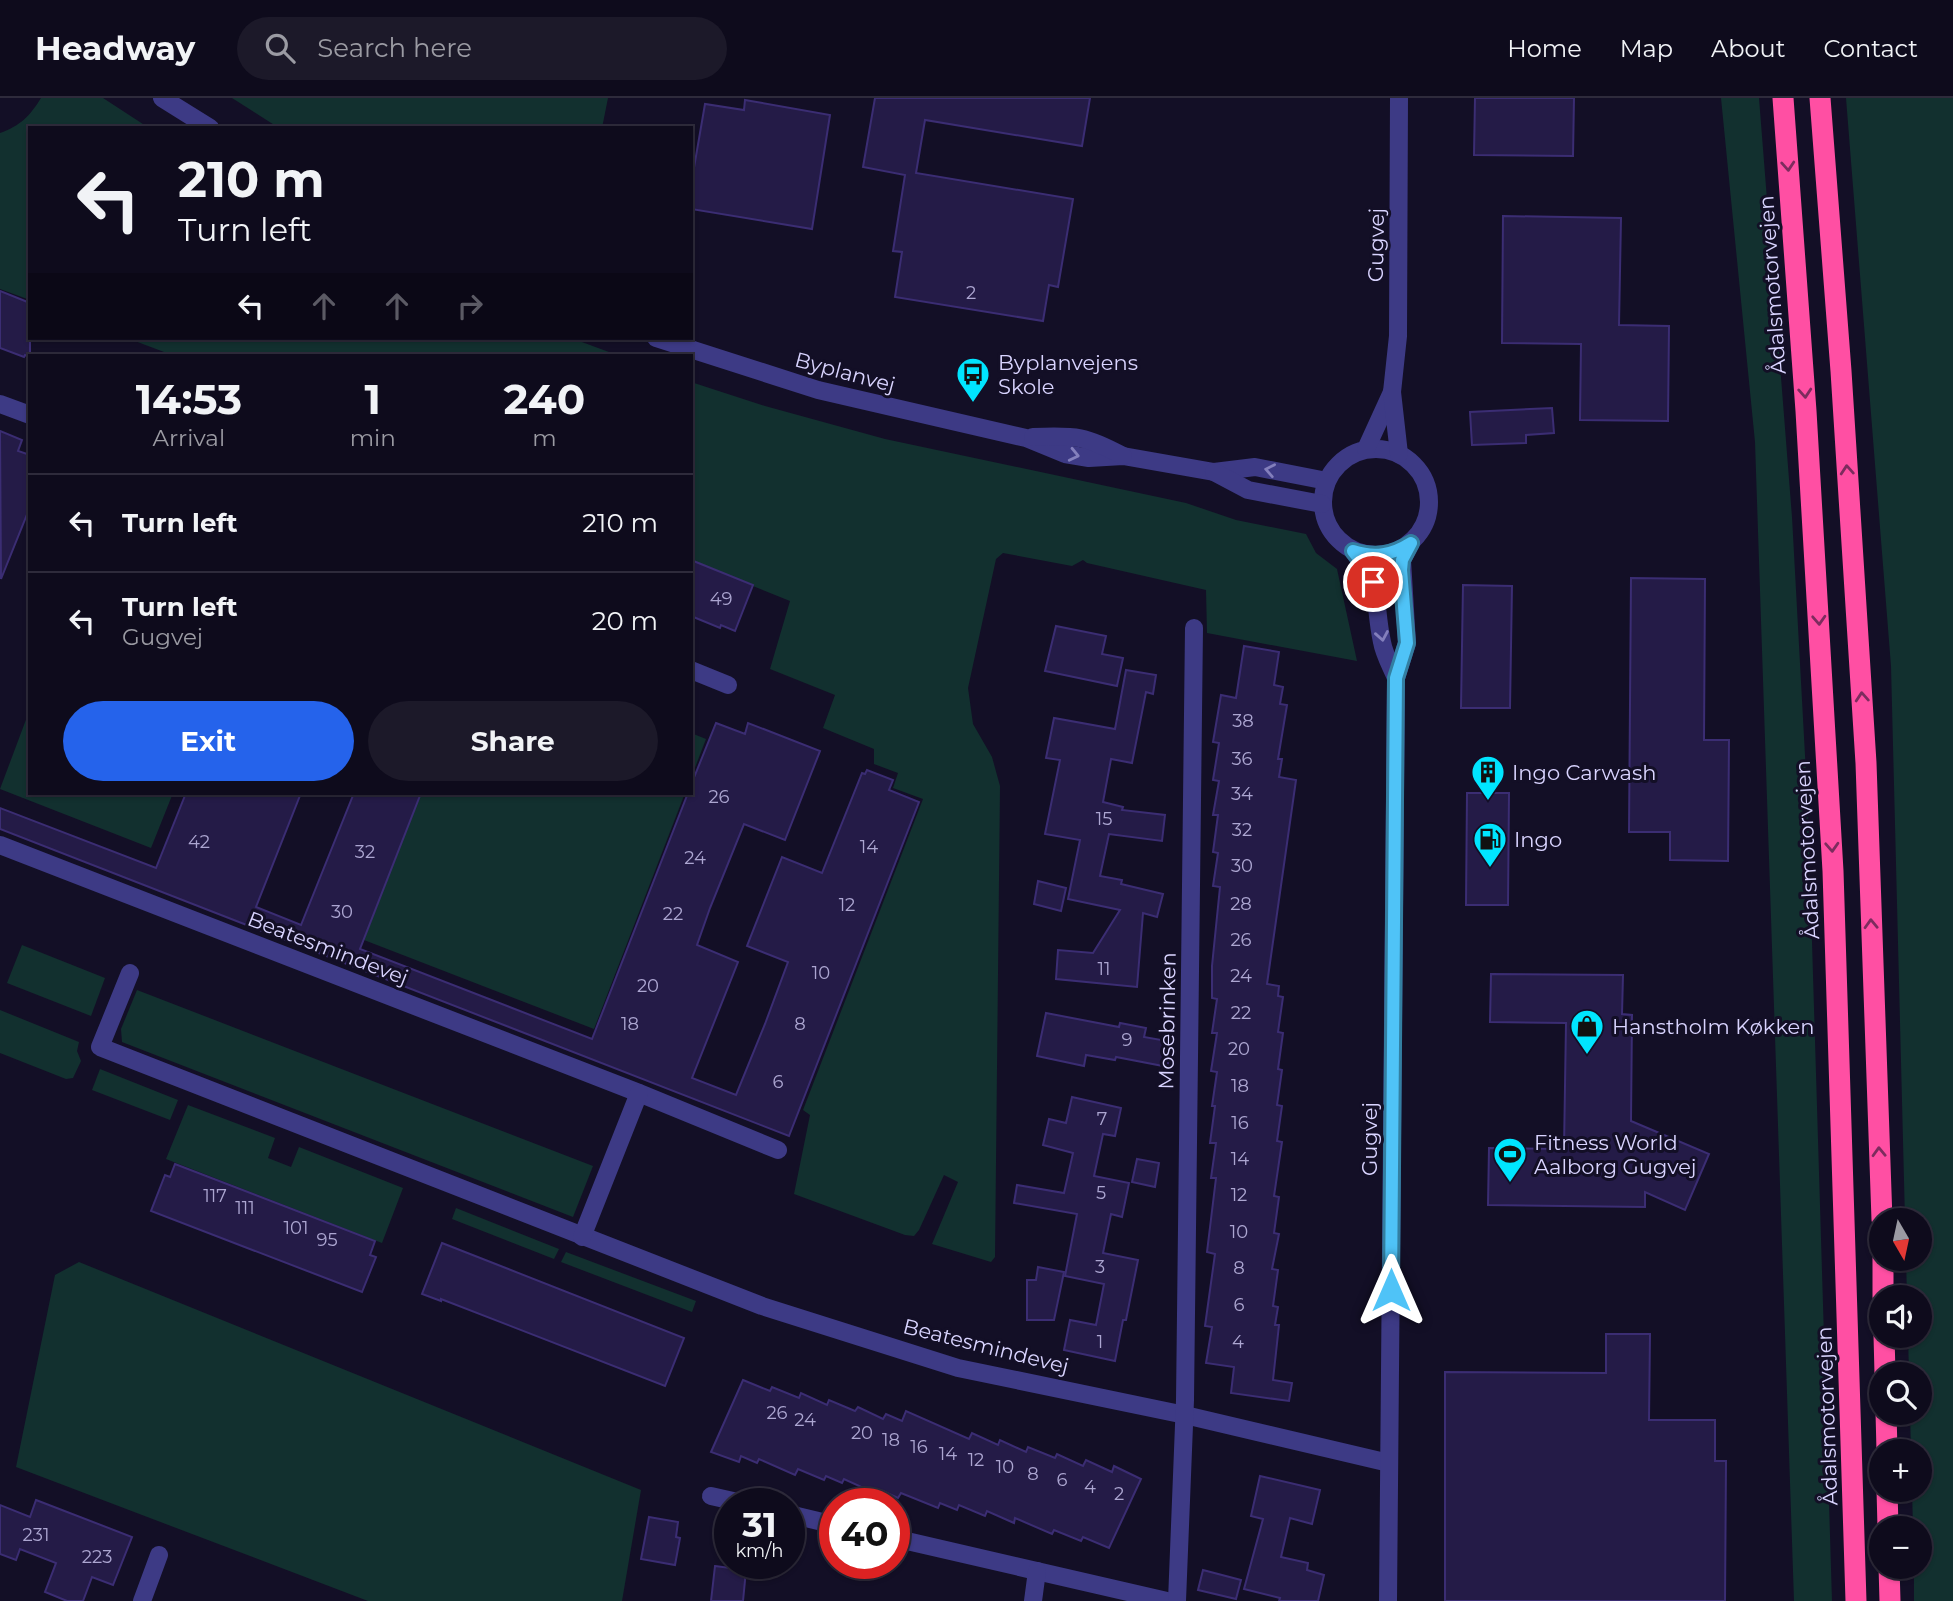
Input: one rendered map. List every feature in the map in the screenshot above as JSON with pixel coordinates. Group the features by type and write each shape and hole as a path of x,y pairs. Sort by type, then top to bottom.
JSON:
{"highway":[{"name":"Ådalsmotorvejen","path":"1783,98 1806,411 1833,871 1856,1601"},
{"path":"1820,98 1841,371 1866,763 1882,1208"},
{"path":"1889,1579 1890,1601"}],"street":[{"path":"162,98 207,126"},
{"name":"Gugvej","path":"1399,98 1398,336 1392,392 1399,454"},
{"name":"Byplanvej","path":"662,340 818,390 1026,438 1065,454 1089,458 1124,456 1214,472 1255,467 1326,481"},
{"name":"Gugvej","path":"1366,449 1392,392"},
{"path":"0,404 28,414"},
{"path":"1366,449 1399,454 1412,462 1422,474 1428,488 1428,518 1411,543 1399,551 1373,556 1353,551 1331,531 1322,504 1326,481 1340,463 1354,453 1366,449"},
{"name":"Byplanvej","path":"1214,472 1248,490 1322,504"},
{"name":"Gugvej","path":"1388,1601 1396,678 1407,643 1402,560 1411,543"},
{"name":"Gugvej","path":"1353,551 1373,582 1377,594 1382,644 1396,678"},
{"name":"Mosebrinken","path":"1177,1601 1185,1415 1194,628"},
{"path":"693,671 728,684"},
{"name":"Beatesmindevej","path":"0,845 639,1093 778,1150"},
{"name":"Beatesmindevej","path":"130,973 100,1047 582,1237 762,1306 958,1368 1185,1415 1389,1463"},
{"path":"582,1237 639,1093"},
{"path":"910,1542 1167,1601"},
{"path":"142,1601 159,1555"},
{"path":"1033,1601 1037,1571"}],"green space":[{"path":"41,98 103,98 146,126 28,126 28,299 0,289 0,133 24,120"},
{"path":"232,98 608,98 602,126 276,126"},
{"path":"1721,98 1759,98 1792,517 1808,810 1832,1601 1794,1601 1755,442"},
{"path":"1846,98 1953,98 1953,1601 1914,1601 1914,1579 1932,1579 1932,1516 1913,1516 1912,1502 1932,1502 1932,1439 1911,1439 1910,1425 1932,1425 1932,1362 1909,1362 1908,1348 1932,1348 1932,1285 1907,1285 1906,1271 1932,1271 1932,1208 1905,1208 1891,666"},
{"path":"132,340 576,340 614,354 169,354"},
{"path":"693,383 765,406 885,439 1186,503 1236,520 1306,534 1316,553 1337,569 1357,661 1207,633 1206,590 1083,560 1072,566 1003,553 996,559 968,688 973,724 992,757 1000,786 995,1257 991,1262 932,1244 958,1182 944,1175 914,1236 794,1194 810,1115 803,1110 923,799 893,788 898,773 874,764 874,749 823,728 835,695 770,669 790,601 693,562"},
{"path":"28,714 28,795 172,795 151,848 0,789"},
{"path":"693,734 706,739 693,773"},
{"path":"420,795 684,795 594,1029 364,940"},
{"path":"22,945 105,978 91,1016 7,983"},
{"path":"137,990 593,1166 573,1217 122,1042 121,1029"},
{"path":"0,1010 79,1042 77,1051 81,1061 73,1078 66,1079 0,1053"},
{"path":"100,1069 178,1100 170,1120 92,1090"},
{"path":"188,1105 275,1138 268,1158 291,1167 299,1147 403,1188 382,1243 166,1159"},
{"path":"456,1208 559,1249 554,1259 452,1219"},
{"path":"566,1252 696,1301 692,1312 561,1262"},
{"path":"79,1262 641,1490 622,1601 368,1601 16,1467 55,1275"}],"building":[{"path":"875,98 1090,98 1082,146 925,120 916,173 1073,199 1058,287 1049,285 1043,321 895,297 902,252 893,251 905,175 863,167"},
{"path":"1475,98 1574,98 1573,156 1474,155"},
{"path":"745,100 830,115 812,229 693,209 693,173 705,104 744,110"},
{"path":"1503,216 1621,218 1619,325 1669,326 1668,421 1580,420 1581,344 1502,343"},
{"path":"0,291 28,302 30,354 24,357 0,348"},
{"path":"1552,408 1554,433 1526,435 1526,443 1472,445 1470,412"},
{"path":"0,431 22,440 18,451 28,454 28,512 1,579"},
{"path":"693,561 753,585 735,631 721,625 720,628 693,617"},
{"path":"1631,578 1705,579 1704,740 1729,740 1728,861 1670,860 1670,832 1629,832"},
{"path":"1463,585 1512,586 1510,708 1461,708"},
{"path":"1056,626 1106,636 1102,654 1123,658 1117,686 1045,671"},
{"path":"1244,646 1279,652 1274,685 1283,687 1280,704 1287,705 1278,759 1282,759 1279,777 1296,780 1267,984 1279,986 1278,996 1283,997 1278,1032 1283,1033 1278,1069 1282,1070 1277,1105 1282,1106 1277,1141 1282,1142 1274,1196 1279,1197 1274,1233 1279,1234 1272,1269 1278,1270 1273,1306 1278,1307 1275,1325 1279,1325 1273,1380 1292,1383 1289,1401 1231,1393 1234,1367 1206,1363 1212,1327 1205,1326 1215,1254 1207,1252 1216,1178 1211,1178 1216,1143 1210,1143 1217,1072 1211,1071 1217,1033 1212,1033 1217,999 1212,998 1212,966 1220,887 1213,886 1218,853 1213,852 1218,815 1213,815 1219,781 1213,780 1219,743 1213,742 1221,695 1236,698"},
{"path":"1126,670 1156,675 1153,694 1146,692 1132,763 1111,759 1103,802 1123,807 1122,810 1165,815 1162,841 1109,834 1100,876 1122,880 1121,884 1163,894 1157,917 1143,913 1137,987 1056,979 1058,950 1093,953 1120,910 1068,899 1080,840 1045,834 1060,760 1046,758 1054,718 1115,729"},
{"path":"716,723 745,734 748,723 820,751 785,840 744,824 697,945 738,962 692,1078 736,1095 788,962 747,946 782,857 822,873 862,773 865,774 867,770 893,780 889,790 919,802 789,1136 0,829 0,808 156,868 185,795 300,795 256,907 301,925 353,795 420,795 360,949 592,1039 687,795 693,795 693,780"},
{"path":"1467,793 1509,793 1508,905 1466,905"},
{"path":"1038,881 1066,888 1061,911 1034,904"},
{"path":"1491,974 1623,975 1622,1014 1632,1015 1631,1121 1709,1154 1685,1210 1645,1192 1645,1207 1488,1205 1489,1148 1564,1149 1566,1023 1490,1022"},
{"path":"1046,1013 1119,1027 1120,1023 1146,1028 1144,1037 1167,1041 1168,1067 1116,1057 1115,1060 1086,1055 1084,1066 1037,1056"},
{"path":"1072,1097 1121,1108 1115,1136 1103,1134 1094,1176 1129,1183 1122,1217 1111,1214 1103,1253 1138,1260 1115,1361 1064,1350 1070,1320 1096,1325 1104,1284 1065,1276 1077,1214 1014,1203 1017,1185 1064,1193 1073,1153 1043,1145 1049,1119 1066,1123"},
{"path":"1137,1159 1159,1163 1155,1187 1132,1182"},
{"path":"175,1164 375,1241 370,1255 376,1257 362,1292 151,1211 165,1175 170,1177"},
{"path":"442,1243 684,1338 665,1386 422,1294"},
{"path":"1038,1267 1064,1272 1054,1320 1027,1320 1027,1280 1036,1280"},
{"path":"1606,1334 1650,1334 1649,1420 1715,1420 1715,1461 1726,1461 1725,1601 1445,1601 1445,1372 1606,1373"},
{"path":"743,1380 770,1391 772,1387 799,1398 801,1393 827,1405 829,1400 855,1411 858,1407 883,1419 886,1414 902,1421 906,1411 969,1439 972,1433 998,1445 1000,1440 1026,1452 1028,1447 1055,1458 1057,1454 1083,1466 1086,1460 1112,1472 1114,1466 1141,1479 1109,1548 1083,1537 1081,1541 1054,1530 1052,1534 1015,1518 1014,1523 987,1511 985,1516 959,1505 957,1510 940,1503 938,1508 910,1497 910,1488 864,1488 844,1479 842,1483 826,1476 824,1480 798,1469 795,1475 759,1459 757,1463 741,1456 739,1462 711,1452"},
{"path":"1260,1476 1320,1490 1312,1524 1290,1518 1281,1557 1308,1563 1307,1570 1324,1575 1318,1601 1279,1601 1280,1598 1244,1589 1263,1519 1251,1516"},
{"path":"36,1500 132,1537 113,1585 92,1577 83,1601 67,1601 45,1592 56,1563 20,1549 16,1560 0,1554 0,1505 30,1517"},
{"path":"649,1517 678,1522 676,1537 680,1538 675,1565 641,1559"},
{"path":"1203,1570 1241,1580 1236,1599 1198,1590"},
{"path":"714,1575 714,1579 745,1579 743,1601 711,1601"}],"place":[{"name":"Byplanvejens Skole","path":"973,404"},
{"name":"Ingo Carwash","path":"1488,802"},
{"name":"Ingo","path":"1490,869"},
{"name":"Hanstholm Køkken","path":"1587,1056"},
{"name":"Fitness World Aalborg Gugvej","path":"1510,1184"}],"route":[{"path":"1373,582 1353,551 1373,556 1386,555 1411,543 1402,560 1401,570 1407,643 1396,678 1391,1290"}]}
